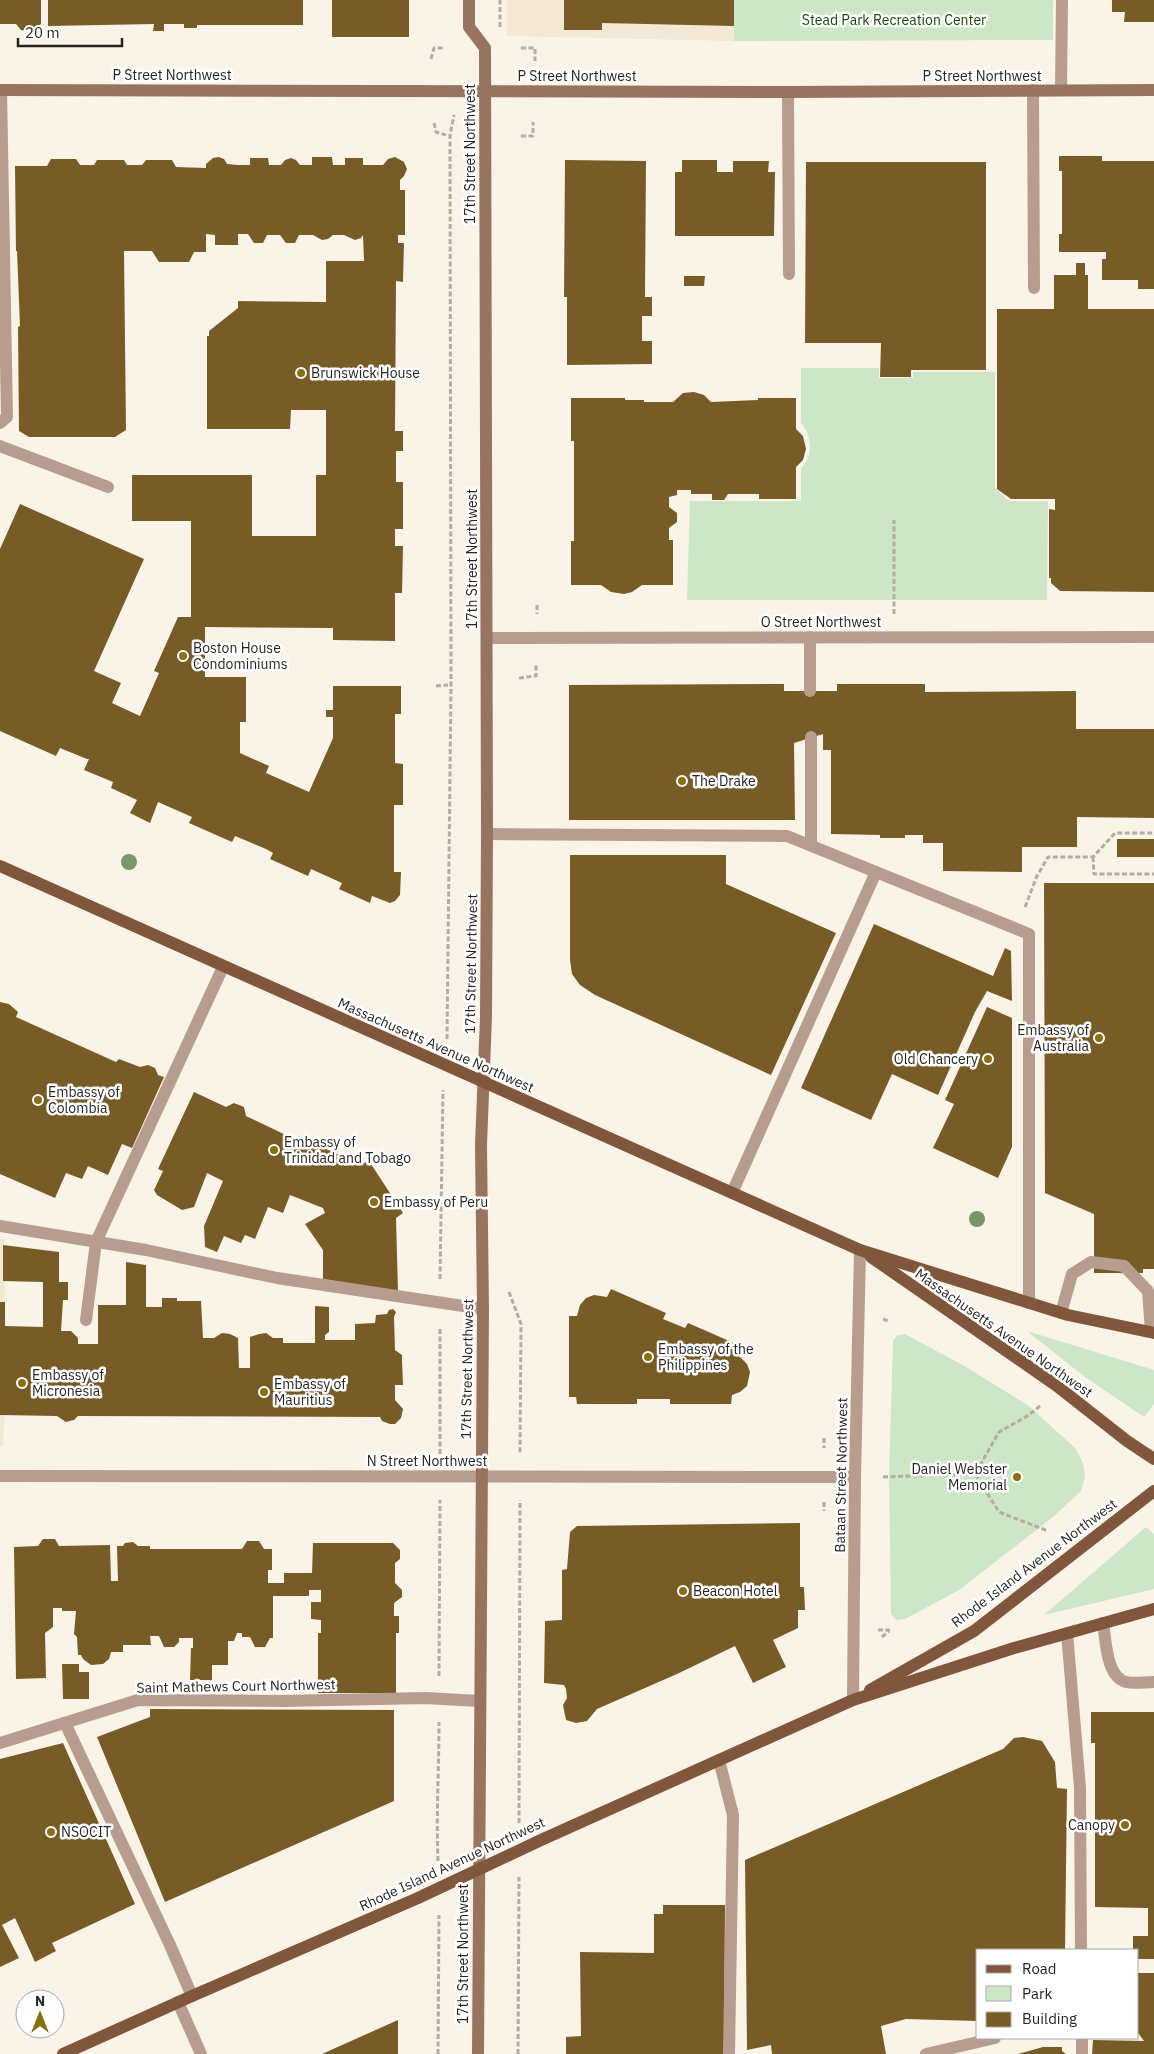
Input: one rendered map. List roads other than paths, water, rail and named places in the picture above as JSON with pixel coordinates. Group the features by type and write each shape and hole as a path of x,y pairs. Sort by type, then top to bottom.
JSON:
{"main road":[{"name":"17th Street Northwest","path":"469,0 469,27 486,48 488,638 484,1082 481,1145 483,1310 478,2054"},
{"name":"P Street Northwest","path":"1,90 788,92 1154,90"},
{"name":"Massachusetts Avenue Northwest","path":"0,866 860,1250 1061,1313 1153,1332"},
{"name":"Massachusetts Avenue Northwest","path":"860,1250 1057,1386 1127,1441 1154,1459"},
{"name":"Rhode Island Avenue Northwest","path":"63,2054 418,1898 478,1869 853,1700 974,1631 1154,1492"},
{"name":"Rhode Island Avenue Northwest","path":"853,1700 1014,1648 1154,1609"}],"street":[{"path":"1061,90 1062,0"},
{"path":"0,423 6,417 3,358 1,90"},
{"path":"1033,90 1034,288"},
{"path":"788,92 789,274"},
{"path":"0,446 108,487"},
{"path":"810,637 810,691"},
{"name":"O Street Northwest","path":"488,638 1154,637"},
{"path":"811,737 811,845"},
{"path":"487,834 788,836 1029,934 1029,1303"},
{"path":"732,1192 876,872"},
{"path":"86,1320 96,1242 224,967"},
{"path":"0,1226 146,1250 278,1278 483,1310"},
{"name":"Bataan Street Northwest","path":"853,1700 860,1250"},
{"path":"1061,1313 1072,1274 1091,1262 1124,1266 1148,1291 1153,1332"},
{"name":"N Street Northwest","path":"0,1476 855,1476"},
{"path":"1102,1623 1112,1672 1119,1679 1127,1683 1154,1682"},
{"path":"1066,1633 1080,1788 1082,1949"},
{"name":"Saint Mathews Court Northwest","path":"0,1743 138,1700 283,1701 439,1698 479,1701"},
{"path":"66,1723 192,1996"},
{"path":"720,1760 733,1815 729,2054"},
{"path":"178,2002 201,2054"},
{"path":"926,2054 991,2039"},
{"path":"1082,2039 1082,2054"}],"place":[{"name":"Brunswick House","path":"301,373"},
{"name":"Boston House Condominiums","path":"183,656"},
{"name":"The Drake","path":"682,781"},
{"name":"Embassy of Australia","path":"1099,1038"},
{"name":"Old Chancery","path":"988,1059"},
{"name":"Embassy of Colombia","path":"38,1100"},
{"name":"Embassy of Trinidad and Tobago","path":"274,1150"},
{"name":"Embassy of Peru","path":"374,1202"},
{"name":"Embassy of the Philippines","path":"648,1357"},
{"name":"Embassy of Micronesia","path":"22,1383"},
{"name":"Embassy of Mauritius","path":"264,1392"},
{"name":"Daniel Webster Memorial","path":"1017,1477"},
{"name":"Beacon Hotel","path":"683,1591"},
{"name":"Canopy","path":"1125,1825"},
{"name":"NSOCIT","path":"51,1832"}],"park label":[{"name":"Stead Park Recreation Center","path":"894,20"}]}
